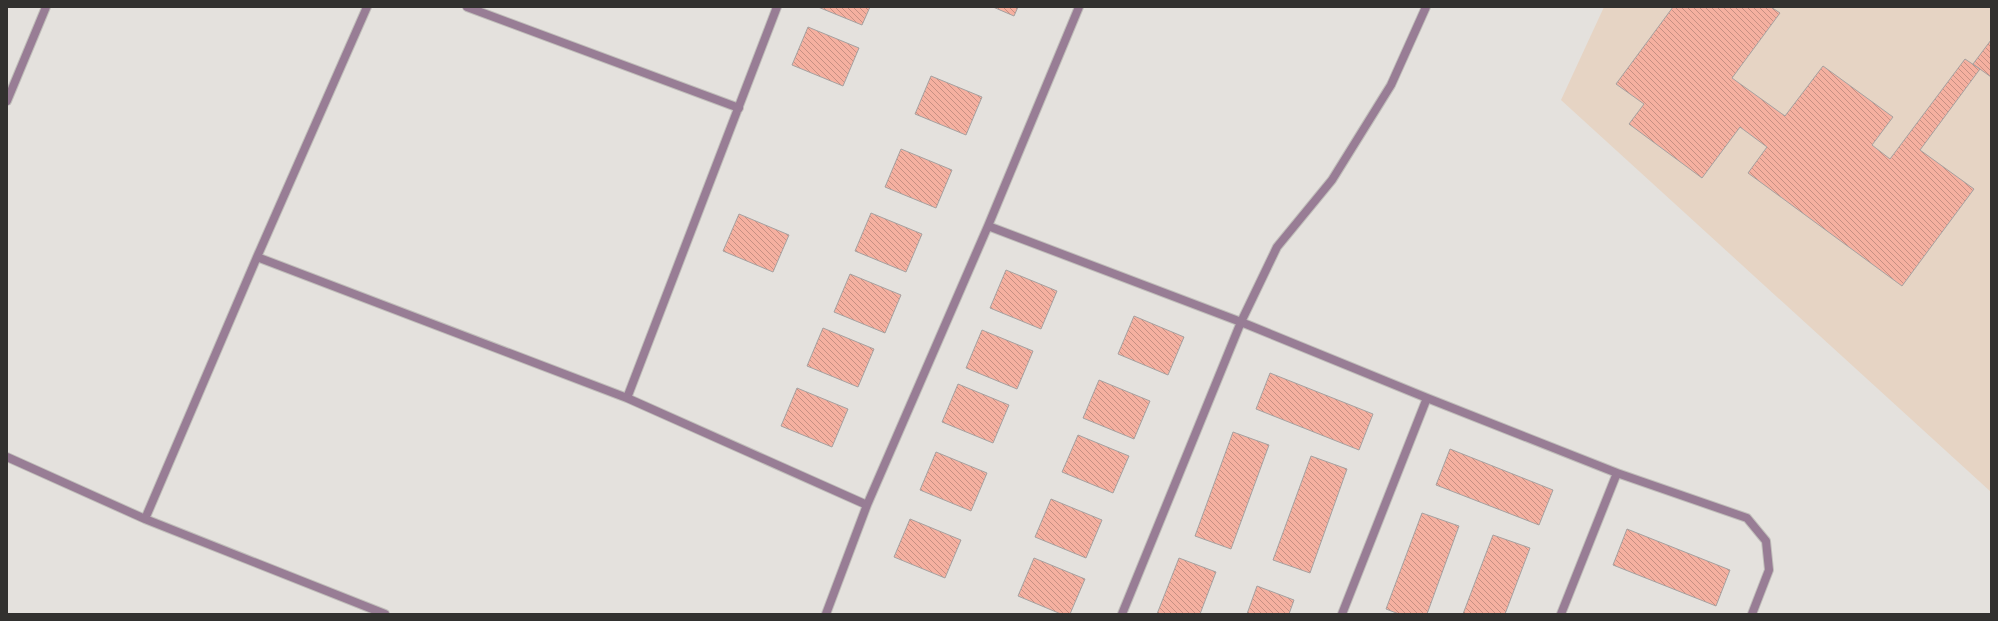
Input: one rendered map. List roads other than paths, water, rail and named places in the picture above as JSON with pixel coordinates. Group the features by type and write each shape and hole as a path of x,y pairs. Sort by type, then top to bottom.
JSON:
{"street":[{"path":"7,101 46,7"},
{"path":"145,519 257,257 367,7"},
{"path":"467,7 739,108"},
{"path":"627,398 777,7"},
{"path":"826,614 867,505 988,226 1079,7"},
{"path":"1122,614 1241,322 1277,247 1332,180 1391,85 1426,7"},
{"path":"988,226 1241,322 1427,398 1617,473 1747,518 1766,541 1770,570 1752,614"},
{"path":"257,257 627,398 867,505"},
{"path":"1342,614 1427,398"},
{"path":"7,457 145,519 385,614"},
{"path":"1561,614 1617,473"}]}
